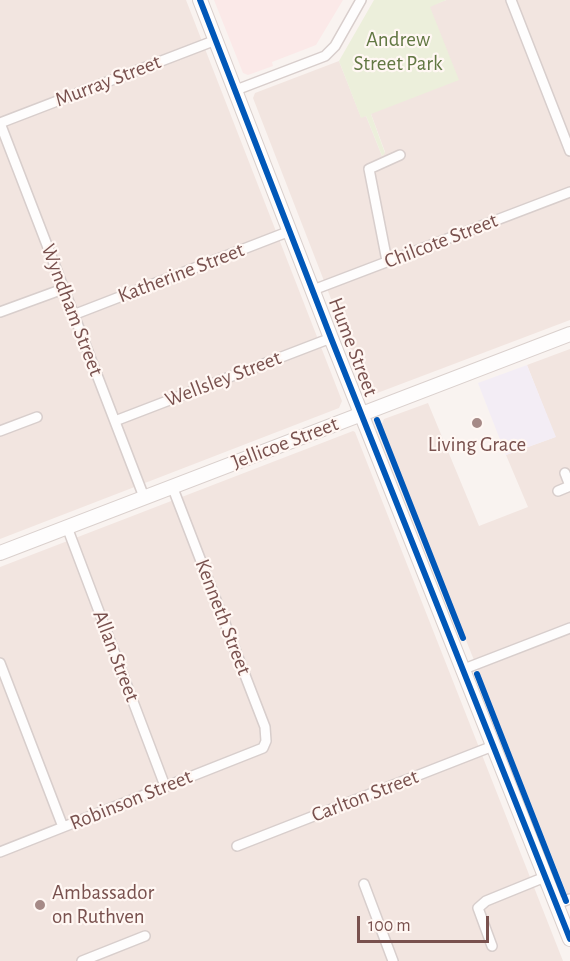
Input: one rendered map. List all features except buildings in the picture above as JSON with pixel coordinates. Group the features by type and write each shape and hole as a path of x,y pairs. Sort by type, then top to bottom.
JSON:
{"street":[{"name":"Hume Street","path":"200,0 331,338 570,939"},
{"path":"236,90 325,56 335,46 361,0"},
{"path":"511,0 570,151"},
{"name":"Murray Street","path":"0,123 216,40"},
{"name":"Wyndham Street","path":"0,123 144,497"},
{"path":"0,154 10,150"},
{"path":"387,261 369,169 400,155"},
{"name":"Chilcote Street","path":"313,290 570,192"},
{"name":"Katherine Street","path":"73,315 290,231"},
{"path":"0,312 63,289"},
{"name":"Jellicoe Street","path":"0,553 570,334"},
{"name":"Wellsley Street","path":"115,421 331,338"},
{"path":"0,431 37,417"},
{"path":"558,491 570,486 565,473"},
{"name":"Kenneth Street","path":"172,486 265,728 266,741 263,748"},
{"name":"Allan Street","path":"67,527 165,786"},
{"path":"464,669 570,628"},
{"path":"0,663 63,827"},
{"name":"Carlton Street","path":"237,846 493,746"},
{"name":"Robinson Street","path":"0,852 263,748"},
{"path":"492,946 478,908 486,901 545,878"},
{"path":"364,884 393,961"},
{"path":"556,904 570,899"},
{"path":"82,961 145,936"}],"shaded area":[{"path":"0,0 186,0 342,401 339,408 0,539"},
{"path":"214,0 343,0 316,45 272,62 273,66 248,75 243,73"},
{"path":"446,0 570,0 570,320 372,395 366,389 253,98 255,93 339,61 361,117 366,116 382,156 385,152 371,114 430,6"},
{"path":"570,349 570,902 381,426 384,419 428,403 479,526 528,507 506,455 555,437 527,365"},
{"path":"527,365 556,437 506,455 478,383"},
{"path":"353,431 563,961 0,961 0,567"}],"green space":[{"name":"Andrew Street Park","path":"374,0 446,0 430,7 459,80 371,114 385,153 382,156 366,116 361,118 339,61"}],"cycle path":[{"path":"200,0 331,338 570,939"},
{"path":"377,420 463,638"},
{"path":"477,674 566,901"}],"place":[{"name":"Living Grace","path":"477,423"},
{"name":"Ambassador on Ruthven","path":"40,905"}]}
